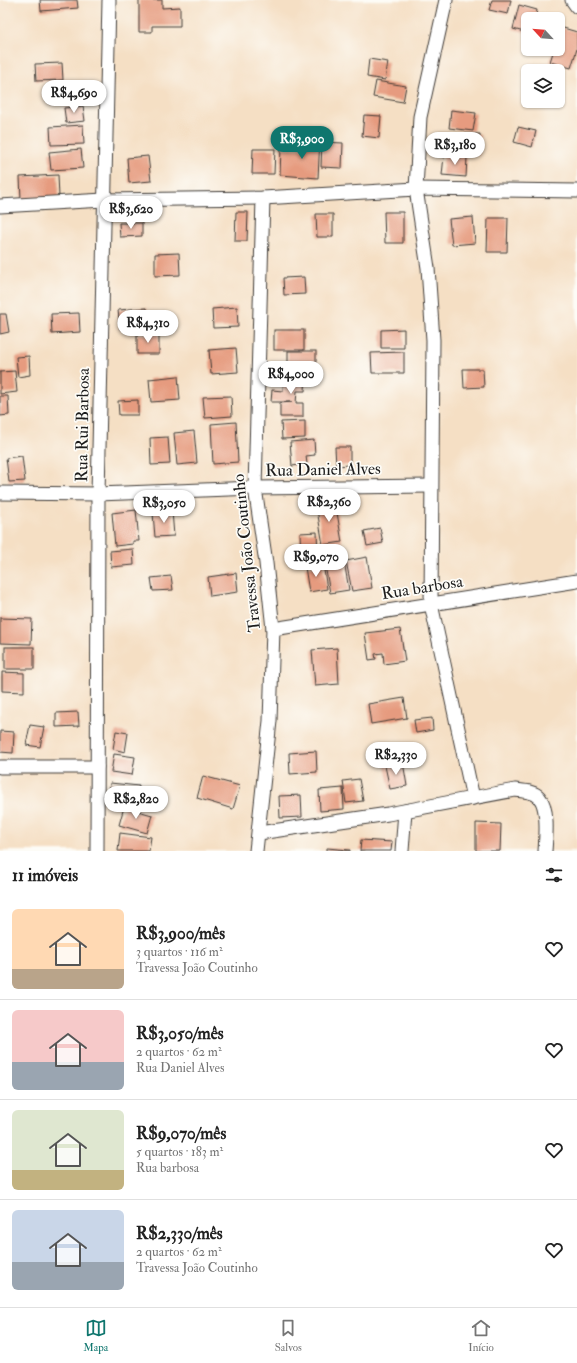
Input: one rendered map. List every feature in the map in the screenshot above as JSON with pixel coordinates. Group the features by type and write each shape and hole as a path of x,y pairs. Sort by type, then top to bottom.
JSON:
{"street":[{"name":"Rua Rui Barbosa","path":"97,851 98,494 109,0"},
{"path":"446,0 420,117 416,189 428,268 433,340 431,604 474,798"},
{"path":"572,0 577,7"},
{"path":"0,206 104,200 263,198 416,189 577,191"},
{"name":"Travessa João Coutinho","path":"256,851 270,721 273,629 266,564 254,488 263,198"},
{"name":"Rua Daniel Alves","path":"0,493 98,494 254,488 431,486"},
{"name":"Rua barbosa","path":"273,629 577,581"},
{"path":"0,767 97,767"},
{"path":"259,833 405,810 515,790 529,792 539,797 544,808 545,851"},
{"path":"402,851 405,810"}],"building":[{"path":"40,0 77,0 78,8 41,11"},
{"path":"139,0 162,0 162,8 180,7 180,26 152,26 152,32 139,32"},
{"path":"492,0 511,0 508,14 489,10"},
{"path":"519,5 537,10 537,12 521,12 521,31 513,29"},
{"path":"565,28 577,32 577,49 571,68 565,66 565,64 550,62 552,56 565,56"},
{"path":"369,59 388,62 385,80 367,77"},
{"path":"62,63 63,80 36,81 35,64"},
{"path":"376,81 406,86 403,102 373,97"},
{"path":"77,83 79,101 50,104 48,86"},
{"path":"83,106 85,121 66,123 64,108"},
{"path":"451,110 476,113 473,131 449,128"},
{"path":"364,115 381,116 379,138 362,136"},
{"path":"83,125 84,144 51,145 50,127"},
{"path":"518,127 536,131 532,147 514,142"},
{"path":"448,133 480,134 479,155 447,154"},
{"path":"305,137 320,138 318,178 280,175 281,148 304,149"},
{"path":"322,142 343,143 342,168 321,167"},
{"path":"81,149 83,168 51,170 49,152"},
{"path":"253,149 275,149 274,174 252,174"},
{"path":"148,156 151,181 129,183 127,158"},
{"path":"444,156 467,157 466,177 442,175"},
{"path":"58,175 59,197 21,199 20,177"},
{"path":"236,212 248,212 247,241 235,241"},
{"path":"384,212 403,212 403,243 385,243"},
{"path":"316,214 333,214 333,237 317,237"},
{"path":"473,217 475,243 452,245 449,219"},
{"path":"488,218 508,218 507,252 487,252"},
{"path":"119,223 142,223 142,236 120,237"},
{"path":"179,253 180,275 155,276 155,254"},
{"path":"304,277 305,294 284,295 283,278"},
{"path":"237,307 238,327 213,328 212,309"},
{"path":"147,308 148,326 120,329 118,310"},
{"path":"79,313 80,332 52,334 51,314"},
{"path":"0,314 6,314 9,332 0,334"},
{"path":"404,329 404,348 381,348 381,330"},
{"path":"274,330 304,330 304,350 274,350"},
{"path":"137,334 159,334 159,354 137,354"},
{"path":"236,348 238,372 211,374 209,350"},
{"path":"288,351 316,351 316,371 288,371"},
{"path":"404,352 404,373 372,373 371,353"},
{"path":"29,356 30,375 18,377 16,357"},
{"path":"463,369 483,369 484,387 464,388"},
{"path":"15,371 17,392 0,394 0,372"},
{"path":"284,372 306,373 305,391 297,391 296,403 303,403 303,417 280,417 280,403 292,402 271,402 272,390 283,391"},
{"path":"178,376 180,400 151,402 149,379"},
{"path":"0,396 8,396 9,415 0,416"},
{"path":"231,396 232,416 205,418 203,397"},
{"path":"138,400 138,415 119,415 118,401"},
{"path":"305,421 305,438 282,439 281,422"},
{"path":"236,422 238,462 213,464 211,424"},
{"path":"194,431 197,463 177,465 174,433"},
{"path":"168,437 170,464 151,465 150,438"},
{"path":"314,440 315,455 306,456 307,464 292,466 290,442"},
{"path":"335,447 350,447 350,465 336,466"},
{"path":"22,456 25,481 9,482 6,458"},
{"path":"335,501 342,542 323,545 316,504"},
{"path":"136,510 139,541 133,541 133,544 115,546 112,513"},
{"path":"172,511 174,536 155,537 153,513"},
{"path":"380,528 383,543 367,546 364,531"},
{"path":"317,532 318,557 301,558 300,533"},
{"path":"133,549 134,565 111,567 110,551"},
{"path":"367,557 372,588 352,591 346,561"},
{"path":"344,561 349,590 330,593 325,565"},
{"path":"323,564 327,589 309,592 305,567"},
{"path":"236,573 238,592 210,596 208,577"},
{"path":"171,576 173,590 153,591 151,578"},
{"path":"0,618 32,619 31,644 0,643"},
{"path":"400,629 405,661 384,664 383,653 375,654 376,659 369,660 365,633"},
{"path":"5,647 34,647 34,669 5,669"},
{"path":"337,648 339,684 315,686 312,650"},
{"path":"2,672 24,673 24,692 2,691"},
{"path":"404,698 407,718 371,724 368,704"},
{"path":"78,712 79,726 56,727 56,713"},
{"path":"432,718 433,730 416,733 414,720"},
{"path":"30,725 44,727 40,747 26,745"},
{"path":"0,731 14,732 13,753 0,752"},
{"path":"116,731 128,733 125,752 113,749"},
{"path":"316,751 317,772 290,774 289,753"},
{"path":"114,754 135,757 132,775 111,772"},
{"path":"403,762 407,786 390,789 385,766"},
{"path":"203,776 240,786 233,809 197,798"},
{"path":"359,779 363,801 346,803 343,781"},
{"path":"110,783 139,786 137,802 109,799"},
{"path":"343,788 344,809 320,811 319,790"},
{"path":"301,795 302,817 280,818 279,796"},
{"path":"124,807 152,815 147,833 119,825"},
{"path":"476,823 501,824 500,851 476,851"},
{"path":"120,833 151,837 149,851 118,851"},
{"path":"361,840 392,842 391,851 360,851"},
{"path":"327,848 350,850 350,851 327,851"}]}
